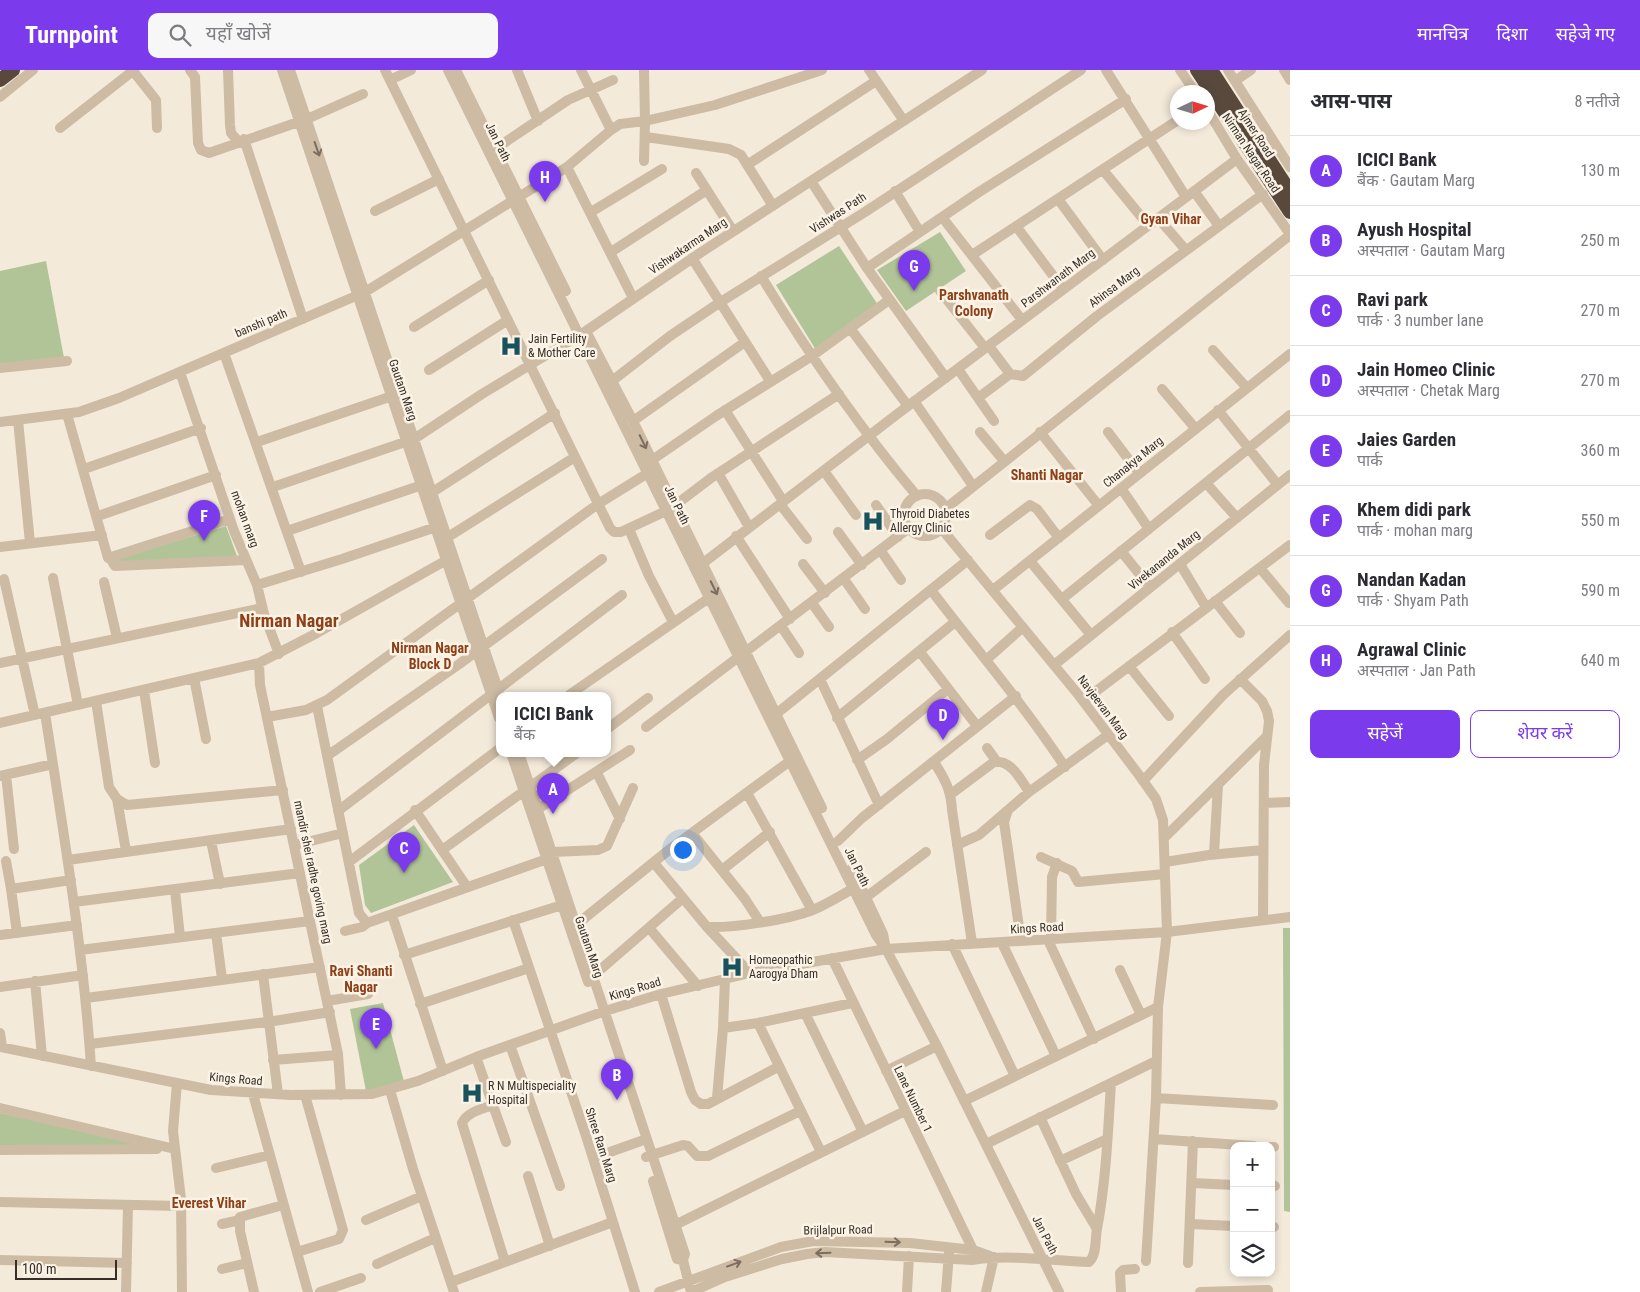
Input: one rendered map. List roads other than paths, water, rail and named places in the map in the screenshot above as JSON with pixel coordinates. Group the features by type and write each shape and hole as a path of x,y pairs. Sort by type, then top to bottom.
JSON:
{"highway":[{"path":"0,80 13,70"},
{"name":"Ajmer Road","path":"1197,70 1290,212"},
{"name":"Ajmer Road","path":"1210,70 1290,192"}],"street":[{"path":"0,97 33,70"},
{"path":"60,128 134,70 156,100 157,128"},
{"path":"190,70 195,77 198,143 201,150 209,153 241,140 303,121 363,94"},
{"path":"228,70 231,133 241,140 303,319"},
{"name":"Gautam Marg","path":"282,70 303,121 411,441 422,485 429,495 436,527 450,558"},
{"path":"290,70 303,121"},
{"path":"385,70 598,504 614,532 629,529 670,509 718,473 839,394"},
{"path":"390,80 411,70"},
{"name":"Jan Path","path":"448,70 516,199 583,333 648,473 670,509 743,655 790,761 854,888 863,899"},
{"name":"Jan Path","path":"456,70 495,149 516,199"},
{"path":"516,70 538,120"},
{"path":"580,70 611,130 620,124 645,121 715,105 822,70"},
{"path":"644,70 646,137 644,161"},
{"path":"868,70 904,121"},
{"name":"Vishwakarma Marg","path":"273,487 411,441 530,364 583,333 692,258 904,121 966,74 982,70"},
{"name":"Vishwas Path","path":"612,381 670,336 761,276 840,228 1081,70"},
{"path":"1106,70 1149,138 1190,194 1219,226"},
{"path":"1180,70 1190,85"},
{"path":"1228,70 1290,167"},
{"path":"1235,81 1251,70"},
{"path":"1284,70 1290,80"},
{"path":"495,149 568,100 591,92 613,80"},
{"path":"747,164 876,81"},
{"path":"867,268 942,217 1126,99"},
{"name":"Nirman Nagar Road","path":"1215,123 1237,159 1290,234"},
{"path":"972,255 1170,125"},
{"name":"banshi path","path":"0,422 79,412 119,398 362,293 567,167 611,130"},
{"path":"646,137 729,149 741,155 773,206"},
{"name":"Parshwanath Marg","path":"699,567 736,536 1237,159"},
{"path":"567,167 633,298"},
{"path":"590,212 662,169"},
{"path":"1103,170 1148,226"},
{"path":"696,173 733,231"},
{"path":"375,212 439,179"},
{"path":"811,181 867,268 946,378"},
{"path":"611,252 707,190"},
{"path":"895,191 920,232"},
{"name":"Ahinsa Marg","path":"1010,374 1022,376 1185,249 1263,194"},
{"path":"1058,199 1103,260"},
{"path":"942,217 1022,320"},
{"path":"1158,218 1185,249"},
{"path":"1016,226 1063,289"},
{"path":"945,508 1290,234"},
{"path":"692,258 719,304 770,381"},
{"path":"761,276 812,356 917,496"},
{"path":"414,327 489,280"},
{"path":"940,291 1010,374 978,398"},
{"path":"652,460 725,410 812,356 889,300"},
{"path":"430,370 508,320"},
{"path":"850,328 973,486"},
{"name":"Jan Path","path":"583,333 612,381 633,421 652,460 670,509"},
{"path":"633,421 745,342"},
{"path":"1213,350 1247,388"},
{"path":"224,353 273,487 301,572"},
{"name":"Chanakya Marg","path":"993,590 1290,354"},
{"path":"0,368 68,361"},
{"path":"958,369 994,421"},
{"name":"mohan marg","path":"180,372 201,428 230,519 257,585 262,608 279,654"},
{"path":"1162,388 1195,428"},
{"path":"257,442 395,395"},
{"path":"725,410 781,502 807,539"},
{"path":"1218,410 1278,484"},
{"path":"429,495 555,413"},
{"path":"67,414 98,516 108,558 110,558 115,566 246,560"},
{"path":"1062,599 1290,415"},
{"path":"18,420 30,543"},
{"path":"84,469 201,428"},
{"path":"980,432 1004,461"},
{"path":"1040,432 1099,506"},
{"path":"1108,432 1139,473"},
{"path":"411,441 429,495 448,537 450,558 497,692"},
{"path":"448,537 576,457"},
{"path":"824,471 856,515"},
{"path":"267,717 290,714 317,706 465,602 598,504 648,473"},
{"path":"718,473 749,527"},
{"path":"98,516 216,475"},
{"name":"Vivekananda Marg","path":"1054,665 1290,475"},
{"path":"1206,483 1237,518"},
{"path":"287,531 422,485"},
{"path":"1121,488 1149,528"},
{"path":"917,496 934,496 945,508 946,515 941,528 931,535 919,535 909,528 905,518 906,508 917,496"},
{"path":"876,505 898,537"},
{"path":"990,535 1030,506 1037,509 1059,538"},
{"path":"110,558 230,519"},
{"path":"257,585 436,527"},
{"path":"646,727 790,620 909,528"},
{"name":"Navjeevan Marg","path":"941,528 1083,701 1156,799 1163,820 1166,932 1158,1007 1156,1098 1146,1261"},
{"path":"629,529 649,576 673,622"},
{"path":"838,532 862,565"},
{"path":"0,547 102,536"},
{"path":"736,536 790,620"},
{"path":"1083,701 1172,632 1290,545"},
{"path":"881,551 902,580"},
{"path":"1121,551 1150,587"},
{"path":"0,723 259,664 450,558"},
{"path":"327,756 602,559"},
{"path":"776,714 968,560"},
{"path":"1030,561 1091,635"},
{"path":"803,564 825,593"},
{"path":"1180,564 1206,607"},
{"name":"Jan Path","path":"699,567 709,598 776,714 838,841 863,899 883,934 886,949 1059,1292"},
{"path":"1260,568 1289,603"},
{"path":"52,578 78,705"},
{"path":"4,579 23,659 53,764 77,925 86,998 91,1066"},
{"path":"844,579 865,609"},
{"path":"104,582 116,638"},
{"path":"931,590 1016,696 1065,767"},
{"path":"498,692 572,630 622,594"},
{"path":"573,692 709,598"},
{"path":"1215,601 1240,634"},
{"path":"812,603 829,626"},
{"path":"0,663 262,608"},
{"path":"837,718 955,622"},
{"path":"781,626 798,653"},
{"path":"986,660 1023,627"},
{"path":"1172,632 1205,678"},
{"path":"1143,781 1240,679 1288,640"},
{"path":"920,652 977,726"},
{"name":"mandir shei radhe goving marg","path":"259,664 260,685 330,1012 338,1055 341,1095"},
{"path":"1129,666 1169,716"},
{"path":"194,678 206,739"},
{"path":"820,679 879,805"},
{"path":"1240,679 1262,701 1267,710 1262,920"},
{"path":"857,760 887,739 948,689"},
{"path":"144,690 155,763"},
{"path":"338,810 496,694"},
{"path":"838,841 879,805 1016,696"},
{"path":"611,726 648,698"},
{"path":"96,701 109,787 117,799 126,851"},
{"path":"317,706 359,913 367,923"},
{"path":"957,846 978,835 1030,792 1108,735"},
{"path":"1164,838 1266,738"},
{"path":"987,748 997,762 1008,765 1030,792"},
{"path":"538,809 597,773 630,750"},
{"path":"349,862 415,810 496,751"},
{"name":"Gautam Marg","path":"513,757 527,788 550,856 562,905 602,1013 641,1141 649,1156 677,1259 683,1260"},
{"path":"520,757 527,788 538,809 550,856 593,976 602,1013 649,1156 685,1254 683,1260 691,1292"},
{"path":"442,850 571,757"},
{"path":"576,925 654,862 790,761"},
{"path":"934,762 945,779 951,794 972,943"},
{"path":"951,794 997,762"},
{"path":"14,849 3,776 53,764"},
{"path":"597,773 620,819"},
{"path":"1214,854 1218,785"},
{"path":"345,931 362,927 367,923 550,856 602,850 609,844 633,788"},
{"path":"117,799 127,805 283,790"},
{"path":"747,793 812,910"},
{"path":"1264,803 1290,802"},
{"path":"1008,809 1004,822 1021,941"},
{"path":"415,810 467,887"},
{"path":"68,860 291,829"},
{"path":"722,870 770,832"},
{"path":"294,845 343,833"},
{"path":"692,833 760,922"},
{"path":"211,841 220,884"},
{"path":"1165,862 1214,854 1263,850"},
{"path":"863,899 926,852"},
{"path":"1041,857 1057,862 1072,871 1078,882 1165,874"},
{"path":"6,861 17,932"},
{"path":"654,862 706,927 750,973"},
{"path":"1057,862 1052,877 1050,940 1094,1039"},
{"path":"74,902 300,873"},
{"path":"11,889 71,880"},
{"path":"706,927 722,928 760,922 812,910 854,888"},
{"path":"175,890 180,937"},
{"path":"593,976 650,929 683,898"},
{"path":"404,955 562,905"},
{"path":"392,915 444,1072"},
{"name":"Kings Road","path":"1,1047 177,1083 252,1094 372,1094 444,1072 476,1057 550,1030 661,994 750,973 886,949 1166,932 1290,917"},
{"name":"Shree Ram Marg","path":"513,920 593,1158 635,1292"},
{"path":"80,950 310,921"},
{"path":"0,935 77,925"},
{"path":"650,929 698,986"},
{"path":"216,933 222,979"},
{"path":"1002,942 1056,1056"},
{"path":"952,944 1015,1076"},
{"name":"Lane Number 1","path":"832,958 852,1003 973,1250"},
{"path":"86,998 320,967"},
{"path":"420,1004 529,968"},
{"path":"1120,970 1141,1015"},
{"path":"263,974 278,1094"},
{"path":"0,987 83,975"},
{"path":"717,1098 725,979"},
{"path":"35,981 42,1056"},
{"path":"327,1001 368,994"},
{"path":"661,994 695,1100 701,1104 708,1104 778,1067"},
{"path":"723,1028 758,1024 852,1003"},
{"path":"964,1101 1158,1007"},
{"path":"90,1044 268,1022 330,1012"},
{"path":"805,1013 863,1132"},
{"path":"758,1024 821,1152"},
{"path":"0,1033 1,1047"},
{"path":"510,1045 560,1186"},
{"path":"886,1071 936,1046"},
{"path":"273,1060 338,1055"},
{"path":"476,1057 506,1142"},
{"path":"986,1144 1156,1061"},
{"path":"177,1083 173,1131 181,1206 182,1292"},
{"path":"1097,1229 1103,1198 1111,1083"},
{"path":"390,1090 451,1289 505,1262 613,1222"},
{"path":"252,1094 308,1292"},
{"path":"296,1252 338,1239 343,1230 305,1095"},
{"path":"1156,1098 1273,1105"},
{"path":"493,1105 464,1117 462,1123 505,1262"},
{"path":"0,1108 175,1149"},
{"path":"649,1156 683,1145 688,1146 697,1156 708,1156 800,1111"},
{"path":"675,1225 906,1111"},
{"path":"1040,1118 1060,1161 1097,1229"},
{"path":"1060,1161 1107,1139"},
{"path":"1154,1139 1230,1144"},
{"path":"593,1158 641,1141"},
{"path":"1188,1263 1194,1141"},
{"path":"0,1150 175,1149"},
{"path":"216,1168 270,1155"},
{"path":"528,1176 550,1246"},
{"path":"1192,1183 1230,1185"},
{"path":"366,1220 422,1196"},
{"path":"0,1202 181,1206"},
{"path":"222,1224 240,1220 240,1217 283,1204"},
{"path":"126,1292 128,1205"},
{"path":"240,1220 254,1292"},
{"path":"1190,1224 1230,1226"},
{"name":"Brijlalpur Road","path":"691,1292 735,1274 782,1259 807,1254 909,1256 972,1260 994,1257 1042,1258 1089,1262 1092,1260 1097,1229"},
{"path":"377,1264 435,1238"},
{"name":"Brijlalpur Road","path":"688,1280 781,1247 812,1241 892,1242 949,1247 973,1250 994,1257"},
{"path":"946,1292 949,1247"},
{"path":"907,1292 909,1256"},
{"path":"986,1292 994,1257"},
{"path":"0,1260 127,1262"},
{"path":"222,1269 247,1263"},
{"path":"1121,1292 1120,1273 1123,1270 1135,1270"},
{"path":"320,1292 361,1278"},
{"path":"659,1292 688,1280"},
{"path":"1200,1292 1268,1290"}],"place":[{"name":"Agrawal Clinic","path":"545,202"},
{"name":"Nandan Kadan","path":"914,291"},
{"name":"Jain Fertility & Mother Care","path":"511,346"},
{"name":"Thyroid Diabetes Allergy Clinic","path":"873,521"},
{"name":"Khem didi park","path":"204,541"},
{"name":"Jain Homeo Clinic","path":"943,740"},
{"name":"ICICI Bank","path":"553,814"},
{"name":"Ravi park","path":"404,873"},
{"name":"Homeopathic Aarogya Dham","path":"732,967"},
{"name":"Jaies Garden","path":"376,1049"},
{"name":"R N Multispeciality Hospital","path":"472,1093"},
{"name":"Ayush Hospital","path":"617,1100"}],"district":[{"name":"Gyan Vihar","path":"1171,219"},
{"name":"Parshvanath Colony","path":"974,304"},
{"name":"Shanti Nagar","path":"1047,475"},
{"name":"Nirman Nagar","path":"289,620"},
{"name":"Nirman Nagar Block D","path":"430,656"},
{"name":"Ravi Shanti Nagar","path":"361,980"},
{"name":"Everest Vihar","path":"209,1203"}]}
